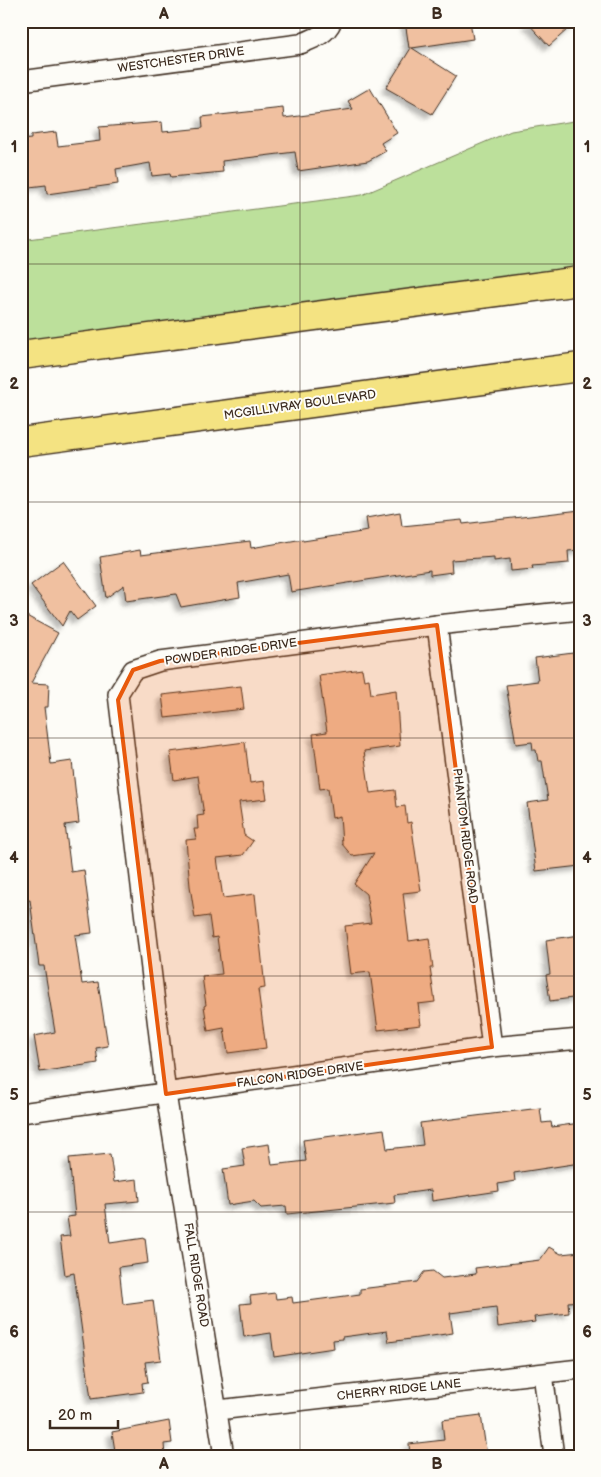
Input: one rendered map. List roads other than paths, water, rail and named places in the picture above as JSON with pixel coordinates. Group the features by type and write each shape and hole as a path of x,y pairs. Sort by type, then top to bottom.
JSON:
{"main road":[{"path":"21,355 580,282"},
{"name":"MCGILLIVRAY BOULEVARD","path":"21,442 580,367"}],"street":[{"name":"WESTCHESTER DRIVE","path":"21,81 300,44 318,37 329,27 332,21"},
{"name":"POWDER RIDGE DRIVE","path":"166,1094 118,694 133,670 160,661 437,625 580,610"},
{"name":"PHANTOM RIDGE ROAD","path":"437,625 492,1047"},
{"name":"FALCON RIDGE DRIVE","path":"21,1113 492,1047 580,1039"},
{"name":"FALL RIDGE ROAD","path":"166,1094 224,1456"},
{"name":"CHERRY RIDGE LANE","path":"218,1410 580,1369"},
{"path":"543,1374 554,1456"}]}
